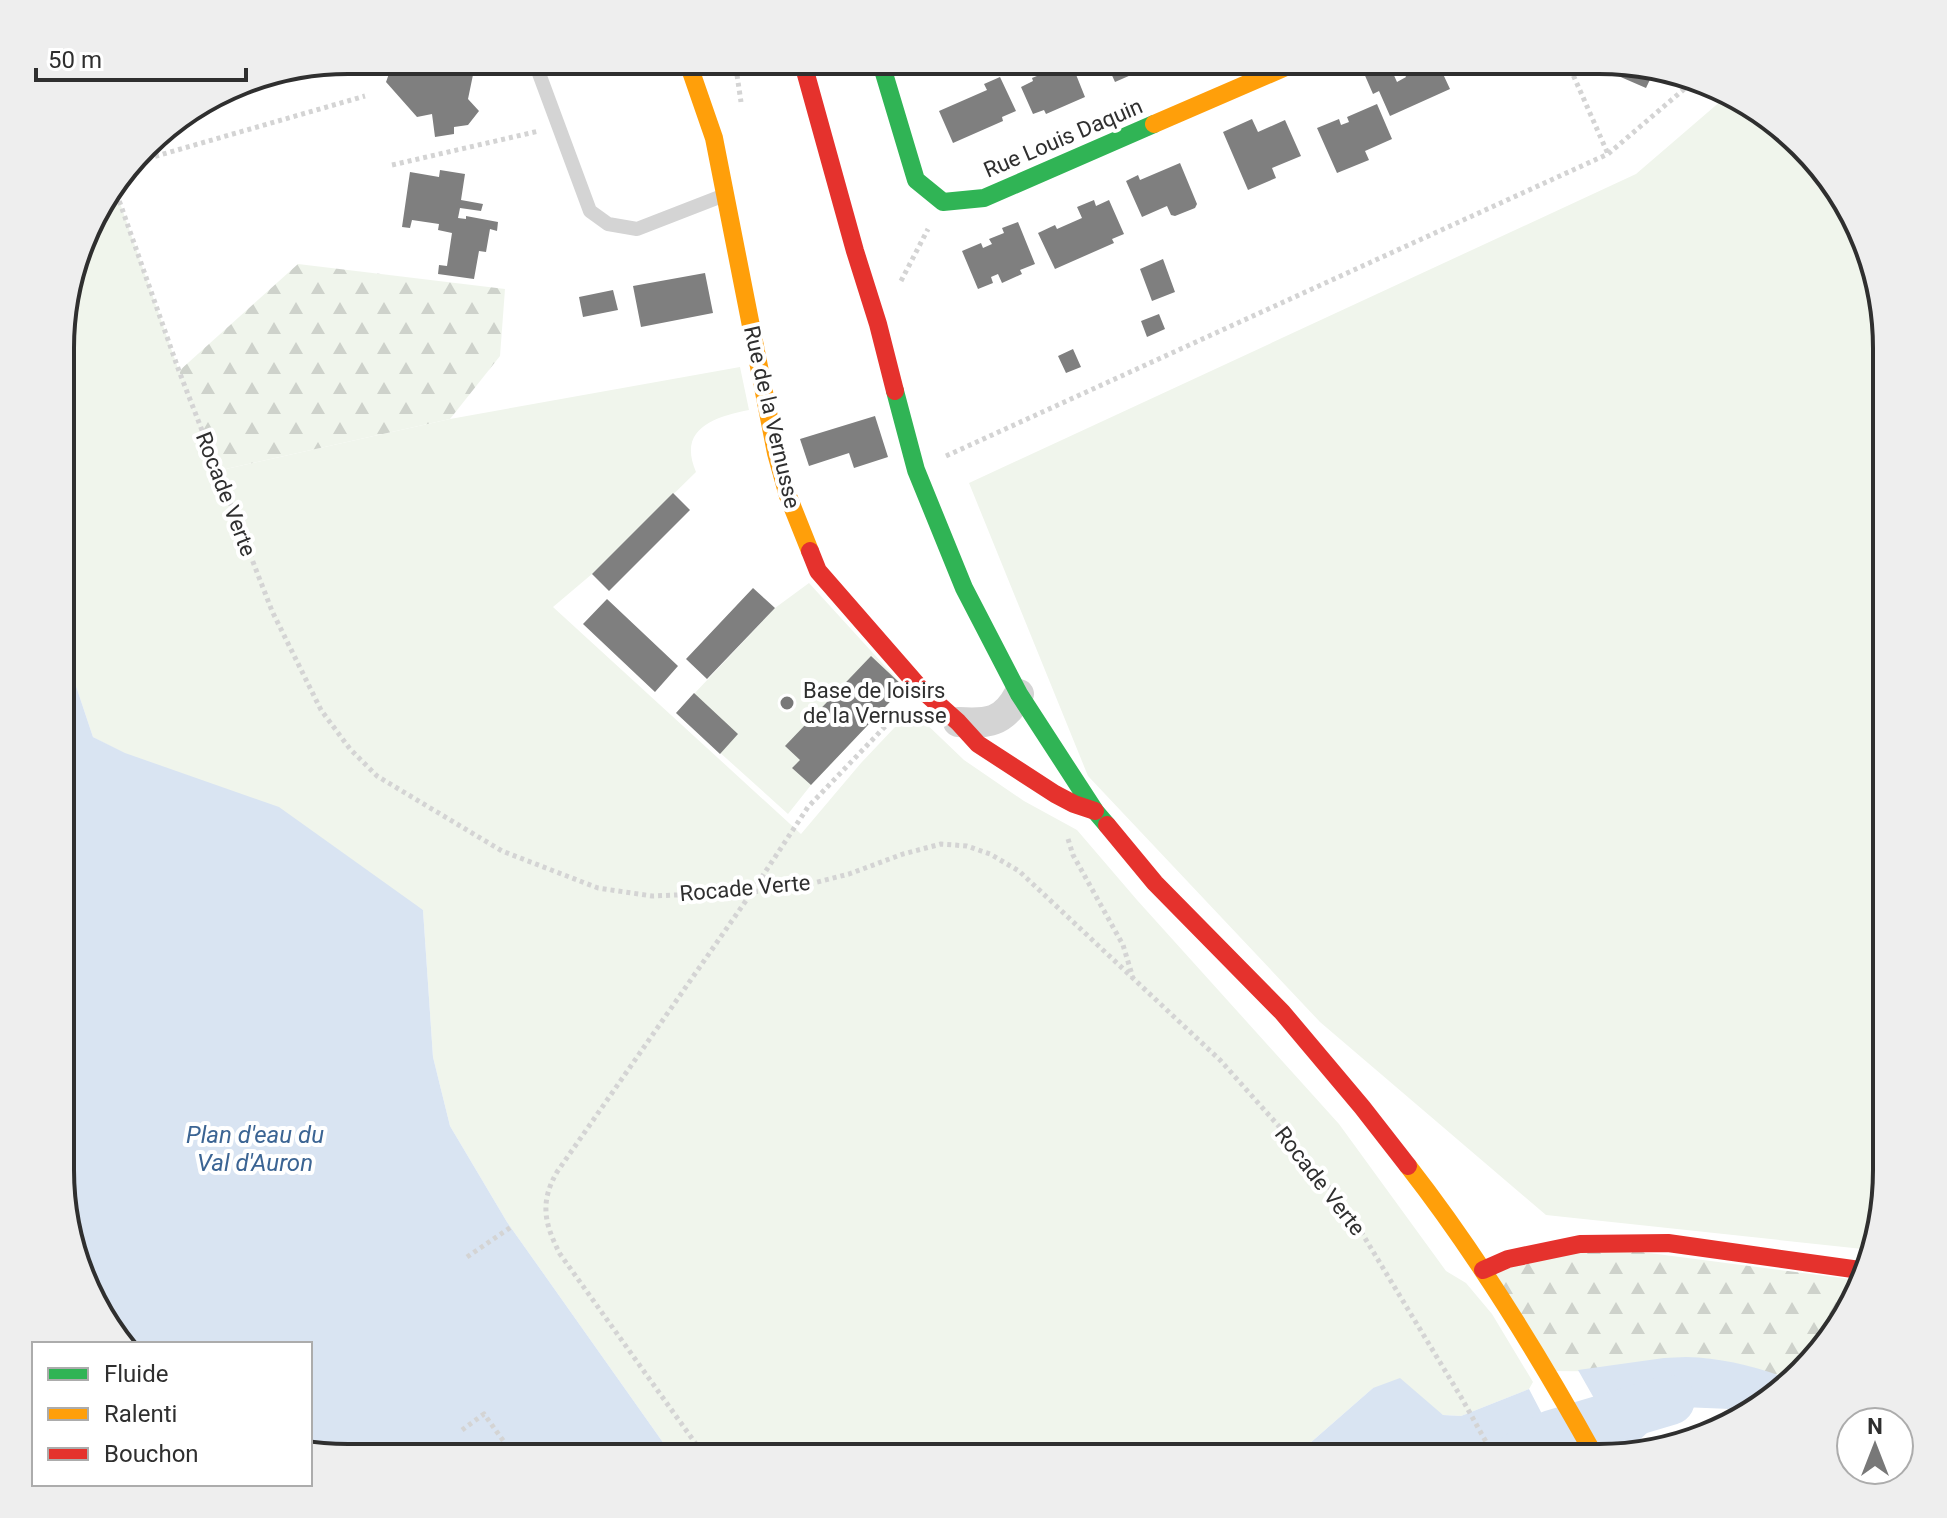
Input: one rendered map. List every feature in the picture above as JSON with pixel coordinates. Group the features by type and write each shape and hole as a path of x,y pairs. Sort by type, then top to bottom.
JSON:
{"street":[{"name":"Rue de la Vernusse","path":"692,74 714,138 776,453 788,496 818,571 920,688 978,744 1074,804 1095,811"},
{"path":"806,74 878,324 916,470 964,588 1019,694 1095,811 1155,883 1282,1012 1434,1199 1553,1380 1588,1444"},
{"path":"884,74 916,180 943,202"},
{"name":"Rue Louis Daquin","path":"943,202 984,198 1268,75"},
{"path":"958,722 982,723 997,719 1011,710 1019,694"},
{"path":"1483,1270 1508,1259 1580,1244 1668,1243 1854,1269"}],"lane":[{"path":"539,74 590,211 608,224 637,229 725,194"}],"path":[{"path":"1573,75 1608,154"},
{"path":"916,470 1608,154 1685,88"},
{"path":"152,157 365,96"},
{"path":"392,165 558,126"},
{"name":"Rocade Verte","path":"118,199 179,371 272,611 321,710 350,749 377,776 502,851 598,888 652,896 752,892 806,885 941,844 967,846 990,854 1019,871 1220,1060 1308,1159 1357,1225 1487,1444"},
{"path":"900,283 943,202"},
{"path":"695,1443 560,1254 547,1227 546,1197 557,1172 808,807 920,688"},
{"path":"1068,839 1073,855 1123,945 1133,979"},
{"path":"467,1257 511,1227"},
{"path":"462,1430 484,1414 505,1443"}],"green space":[{"path":"1719,103 1736,111 1780,142 1816,181 1852,243 1868,295 1873,348 1872,1188 1861,1249 1546,1215 1320,1022 1088,776 969,483 1636,174"},
{"path":"118,199 217,471 450,419 740,367 749,410 712,421 695,435 691,457 696,472 592,574 553,607 801,834 895,727 918,716 964,760 1024,801 1077,830 1339,1124 1446,1271 1466,1283 1492,1314 1533,1382 1529,1389 1461,1416 1443,1415 1373,1388 1309,1444 664,1443 507,1222 450,1126 433,1057 423,910 93,737 74,681 74,348 76,312 89,260"},
{"path":"298,264 505,289 500,356 450,419 217,471 179,371"},
{"name":"Base de loisirs de la Vernusse","path":"809,583 904,687 811,785 788,814 676,713 775,608"},
{"path":"1580,1244 1850,1279 1827,1322 1805,1351 1769,1384 1680,1372 1547,1371 1483,1270"}],"water":[{"name":"Plan d'eau du Val d'Auron","path":"74,681 93,737 125,753 279,807 423,910 433,1057 450,1126 507,1222 664,1443 312,1441 312,1342 135,1342 120,1322 95,1275 83,1241 76,1206"},
{"path":"1664,1358 1712,1359 1780,1376 1731,1409 1682,1407 1638,1442 1619,1443 1578,1370"},
{"path":"1400,1378 1443,1415 1461,1416 1529,1389 1558,1444 1309,1444 1373,1388"}],"building":[{"path":"389,74 473,74 468,99 479,111 468,125 454,127 454,134 435,137 432,114 417,117 386,82"},
{"path":"1040,75 1076,75 1085,97 1046,114 1044,110 1033,114 1021,87 1033,81 1032,78"},
{"path":"1112,75 1131,75 1115,82"},
{"path":"1365,75 1394,75 1397,82 1405,75 1443,75 1450,89 1390,116 1379,91 1373,94"},
{"path":"1616,75 1635,76 1650,79 1646,88"},
{"path":"1000,77 1016,111 1002,117 1003,121 953,143 939,111 987,90 984,84"},
{"path":"1377,104 1392,139 1365,151 1369,160 1337,173 1317,128 1339,119 1341,125 1349,122 1347,117"},
{"path":"1252,119 1258,132 1285,120 1301,156 1272,168 1276,178 1248,190 1223,132"},
{"path":"1180,163 1197,204 1195,208 1175,216 1171,215 1167,206 1142,217 1126,181 1138,175 1140,180"},
{"path":"440,170 465,174 461,200 483,204 481,211 460,208 458,218 466,219 466,216 498,222 497,231 490,229 486,252 479,251 474,279 438,274 439,265 447,266 452,233 438,230 439,224 412,220 410,228 402,227 410,172 439,177"},
{"path":"1094,200 1096,206 1109,200 1124,234 1112,239 1114,243 1055,269 1038,233 1082,218 1077,207"},
{"path":"1018,222 1035,264 1002,283 998,274 991,277 993,283 978,289 962,251 981,243 983,248 992,244 989,239 1004,233 1002,228"},
{"path":"1163,259 1175,292 1152,301 1140,269"},
{"path":"705,273 713,313 641,327 633,286"},
{"path":"613,290 618,310 583,317 579,297"},
{"path":"1159,314 1165,329 1147,337 1141,321"},
{"path":"1073,349 1081,367 1066,373 1058,356"},
{"path":"875,416 888,457 854,468 849,453 809,466 800,439"},
{"path":"673,493 690,510 609,591 592,574"},
{"path":"753,588 775,608 707,679 686,659"},
{"path":"607,599 678,666 655,692 583,624"},
{"path":"871,656 904,687 811,785 792,768 800,760 785,746"},
{"path":"694,693 738,734 720,754 676,713"}],"waterway":[{"path":"1538,1444 1552,1435 1670,1400"}],"traffic: fast":[{"path":"884,74 916,180 943,202 984,198 1154,124"},
{"path":"895,391 916,470 964,588 1019,694 1107,825"}],"traffic: slow":[{"path":"692,74 714,138 776,453 788,496 810,551"},
{"path":"1154,124 1268,75"},
{"path":"1408,1166 1508,1308 1588,1444"}],"traffic: jam":[{"path":"806,74 895,391"},
{"path":"810,551 818,571 920,688 978,744 1055,794 1095,811"},
{"path":"1107,825 1155,883 1282,1012 1408,1166"},
{"path":"1483,1270 1508,1259 1580,1244 1668,1243 1854,1269"}],"place":[{"name":"Base de loisirs de la Vernusse","path":"787,703"}]}
